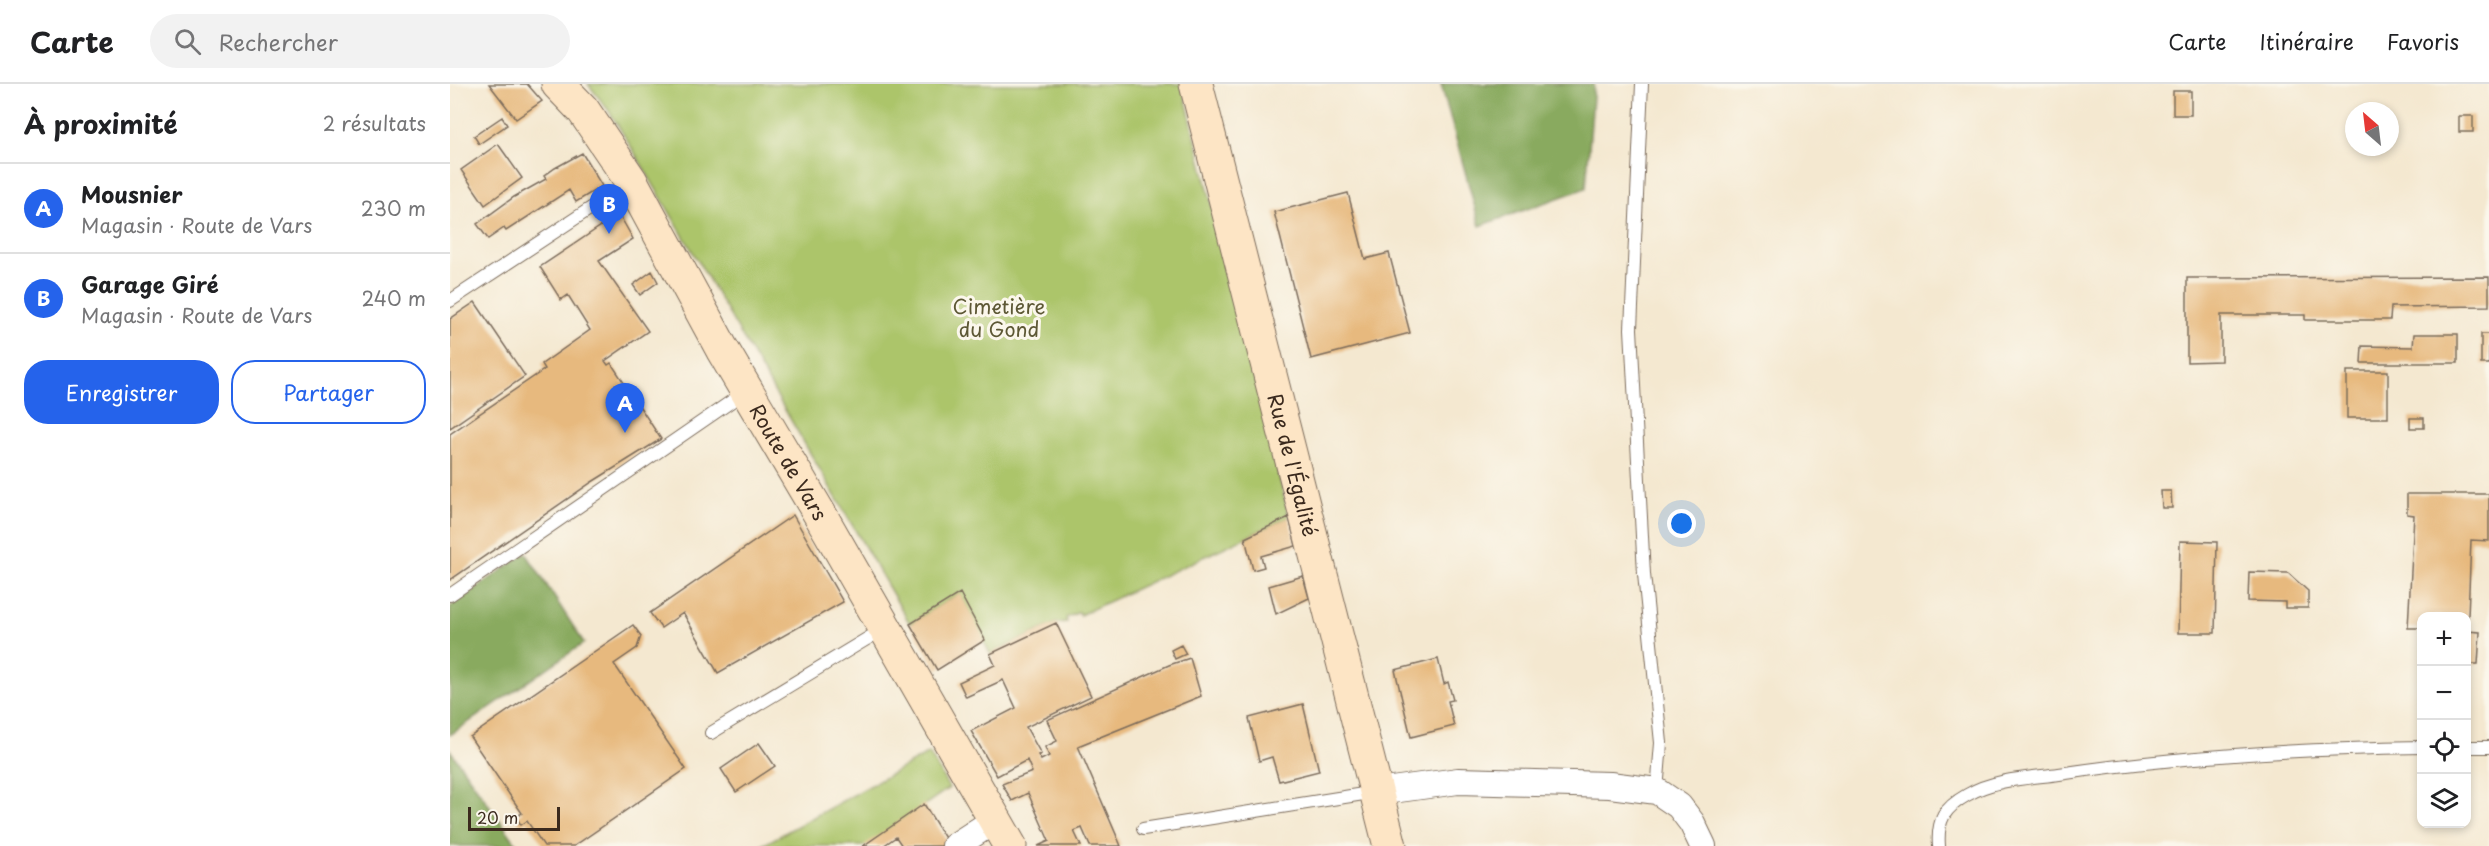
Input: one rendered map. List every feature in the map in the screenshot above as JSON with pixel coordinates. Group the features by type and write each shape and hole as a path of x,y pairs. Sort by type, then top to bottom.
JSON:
{"main road":[{"name":"Route de Vars","path":"558,84 583,110 631,181 747,391 1003,833"},
{"name":"Rue de l'Égalité","path":"1196,84 1390,846"}],"street":[{"path":"1377,792 1458,781 1610,785 1657,791 1679,806 1692,823 1703,846"},
{"path":"955,846 1003,833"}],"lane":[{"path":"1642,84 1631,329 1644,574 1661,742 1657,791"},
{"path":"450,301 631,181"},
{"path":"450,595 747,391"},
{"path":"711,733 885,628"},
{"path":"1939,846 1939,823 1947,809 1968,794 1998,783 2123,765 2246,755 2417,747"},
{"path":"2471,747 2489,747"},
{"path":"1143,829 1377,792"}],"green space":[{"name":"Cimetière du Gond","path":"588,84 1182,84 1289,517 1080,615 1079,612 1066,618 1067,622 1056,623 990,654 960,593 910,624 639,160 609,111"},
{"path":"1441,84 1594,84 1586,188 1480,226"},
{"path":"526,553 584,643 450,735 450,607"},
{"path":"450,750 518,846 450,846"},
{"path":"929,753 949,788 865,846 761,846"}],"building":[{"path":"489,84 527,84 542,101 516,119"},
{"path":"2173,91 2191,91 2191,115 2173,115"},
{"path":"2459,116 2473,116 2473,132 2459,132"},
{"path":"502,117 507,125 479,144 474,136"},
{"path":"498,144 522,178 485,205 461,170"},
{"path":"582,153 602,186 576,202 569,190 506,231 504,228 488,239 477,224 514,197 546,179 544,176 555,168"},
{"path":"1348,193 1365,259 1389,253 1410,333 1311,359 1274,212"},
{"path":"619,214 633,239 599,261 648,331 605,361 608,365 611,363 661,439 592,482 450,580 450,434 545,369 542,364 590,330 568,295 561,300 540,267"},
{"path":"652,271 658,282 640,295 633,285"},
{"path":"2489,277 2489,306 2391,307 2390,320 2305,320 2305,315 2221,315 2221,361 2187,362 2187,278"},
{"path":"475,302 525,376 450,428 450,319"},
{"path":"2414,334 2458,334 2458,363 2361,363 2362,346 2413,347"},
{"path":"2481,334 2489,334 2489,364 2481,364"},
{"path":"2347,371 2388,371 2388,418 2347,418"},
{"path":"2410,418 2424,418 2424,428 2410,428"},
{"path":"2161,491 2171,491 2172,508 2162,508"},
{"path":"2407,494 2489,494 2489,541 2471,540 2468,612 2417,612 2417,628 2408,628 2414,515 2407,514"},
{"path":"793,515 843,602 718,673 683,613 661,628 650,613"},
{"path":"1289,517 1296,546 1261,556 1264,567 1253,570 1245,538"},
{"path":"2180,541 2217,542 2215,633 2178,633"},
{"path":"2249,572 2288,573 2308,591 2308,608 2285,608 2285,602 2248,601"},
{"path":"1303,576 1309,598 1276,614 1269,586"},
{"path":"960,593 985,640 937,670 910,624"},
{"path":"1056,623 1091,696 1026,727 1041,754 1038,755 1041,760 1049,756 1045,747 1057,741 1047,720 1169,665 1190,658 1201,696 1078,746 1121,846 1090,846 1082,828 1074,831 1081,846 1038,846 1049,841 1028,793 1012,801 1002,784 1032,772 1027,760 997,776 971,731 1016,708 1003,680 966,697 959,682 995,665 990,654"},
{"path":"633,625 641,636 637,648 614,664 686,769 574,846 544,846 527,821 521,825 516,817 522,813 470,737"},
{"path":"2471,631 2480,632 2478,664 2471,664"},
{"path":"1181,645 1186,654 1175,659 1171,650"},
{"path":"1438,659 1444,684 1448,682 1453,700 1448,701 1454,726 1411,737 1395,670"},
{"path":"1303,704 1319,771 1279,781 1272,757 1259,761 1249,718"},
{"path":"759,743 775,766 736,792 721,769"},
{"path":"924,804 948,843 943,846 902,846 896,837 883,846 863,846"}],"place":[{"name":"Garage Giré","path":"609,234"},
{"name":"Mousnier","path":"625,433"}]}
